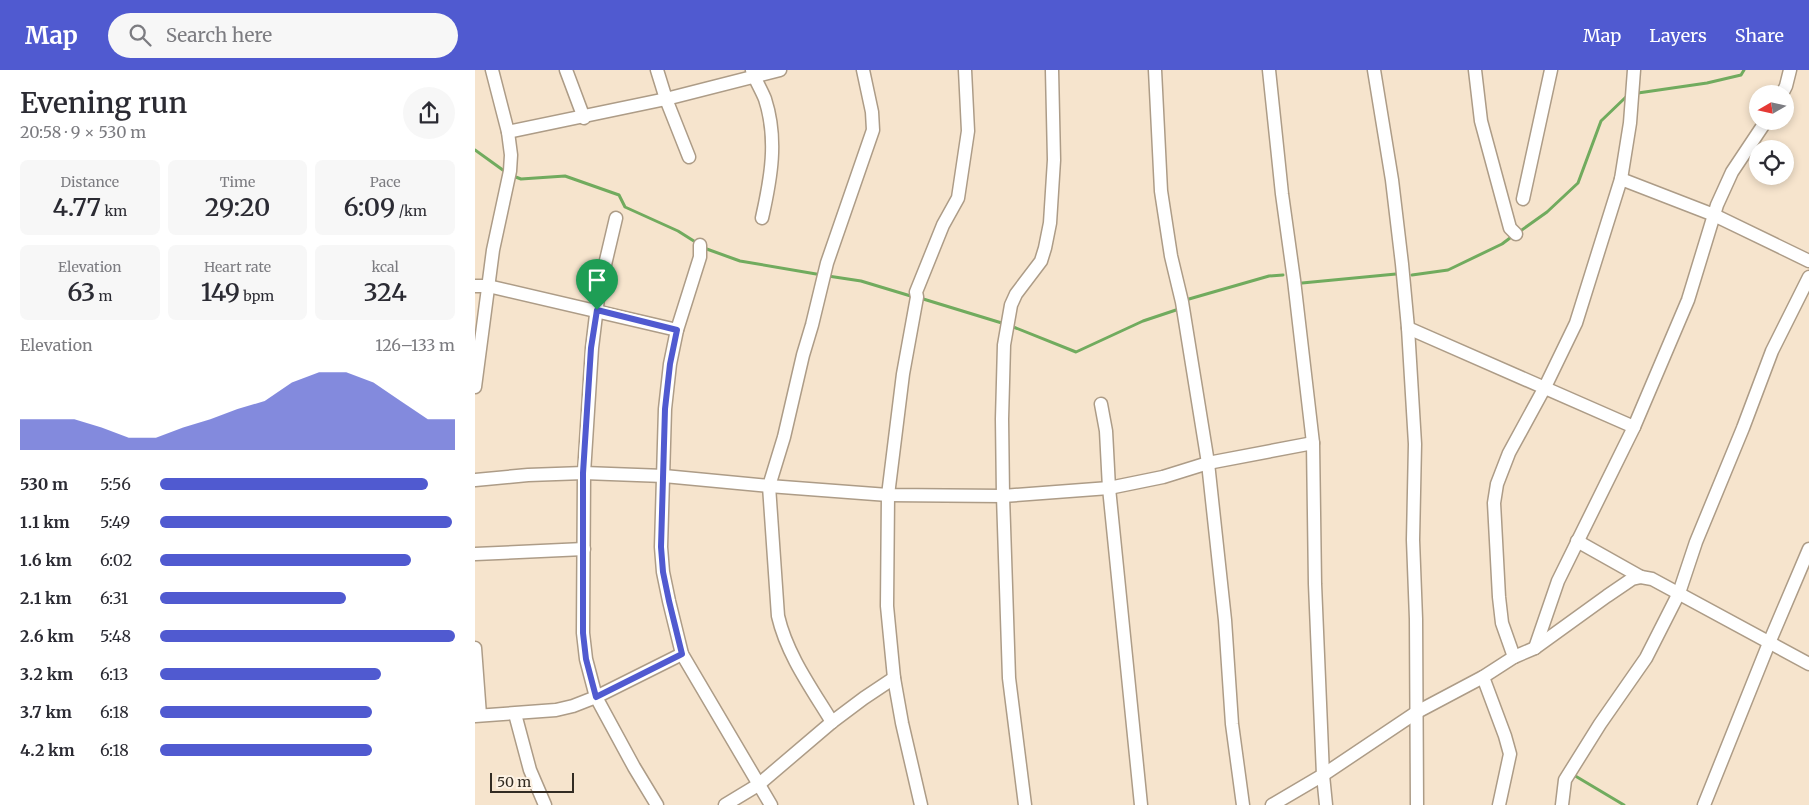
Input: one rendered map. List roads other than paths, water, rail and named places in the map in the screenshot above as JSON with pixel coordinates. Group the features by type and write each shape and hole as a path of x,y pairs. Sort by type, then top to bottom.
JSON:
{"street":[{"path":"475,387 488,286 511,155 509,132 492,70"},
{"path":"566,70 584,118"},
{"path":"657,70 666,99 689,157"},
{"path":"509,132 584,118 666,99 753,74 780,70"},
{"path":"832,722 799,668 782,631 779,616 769,486 784,437 824,275 873,130 872,112 863,70"},
{"path":"921,805 902,723 894,678 887,606 888,495 903,374 916,297 943,225 958,198 968,131 965,70"},
{"path":"1025,805 1020,778 1009,678 1003,496 1002,419 1004,345 1011,305 1016,294 1041,261 1050,223 1054,160 1052,70"},
{"path":"1155,70 1161,191 1171,256 1182,302 1208,463 1225,620 1232,724 1243,805"},
{"path":"1269,70 1281,194 1294,280 1313,444 1315,584 1323,775 1326,805"},
{"path":"1374,70 1392,180 1408,328 1415,444 1413,540 1417,805"},
{"path":"1475,70 1481,120 1510,228 1516,234"},
{"path":"1523,199 1551,70"},
{"path":"1513,657 1502,623 1496,556 1495,503 1497,484 1509,453 1545,387 1576,323 1621,179 1630,123 1634,70"},
{"path":"1786,85 1790,70"},
{"path":"753,74 764,98 770,118 773,148 771,178 763,218"},
{"path":"1535,648 1558,581 1634,427 1688,300 1717,205 1732,172 1760,130"},
{"path":"1621,179 1714,216 1809,260"},
{"path":"616,218 599,290 591,348 583,473 583,633 586,659 596,697 657,805"},
{"path":"700,245 700,257 677,330 670,364 665,409 661,547 663,572 682,654 771,805"},
{"path":"1562,805 1565,780 1646,658 1679,593 1696,542 1743,428 1772,351 1809,278"},
{"path":"475,286 488,286 677,330"},
{"path":"1408,328 1634,427"},
{"path":"1101,404 1106,431 1109,488 1141,805"},
{"path":"475,480 528,475 583,473 664,476 888,495 1003,496 1109,488 1163,477 1208,463 1313,444"},
{"path":"1577,542 1641,577 1652,579 1679,593 1809,664"},
{"path":"475,554 584,549"},
{"path":"1704,805 1809,549"},
{"path":"1272,805 1323,775 1417,712 1483,677 1513,657 1535,648 1607,596 1632,580 1641,577"},
{"path":"475,648 477,716 556,710 573,706 596,697 682,654"},
{"path":"1483,677 1510,754 1499,805"},
{"path":"725,805 758,785 832,722 894,678"},
{"path":"515,714 530,770 545,805"}],"waterway":[{"path":"1638,93 1707,83 1741,75 1744,70"},
{"path":"1519,232 1547,212 1578,183 1601,121 1627,96"},
{"path":"475,150 507,173"},
{"path":"513,176 521,179 565,176 619,195 625,207 678,231 697,243"},
{"path":"1412,275 1448,270 1502,244 1514,235"},
{"path":"704,248 740,261 822,275"},
{"path":"1302,283 1396,274"},
{"path":"1189,299 1269,276 1283,275"},
{"path":"828,276 861,281 914,297"},
{"path":"920,298 1005,324"},
{"path":"1011,326 1076,352 1143,321 1176,310"},
{"path":"1572,774 1624,805"}]}
